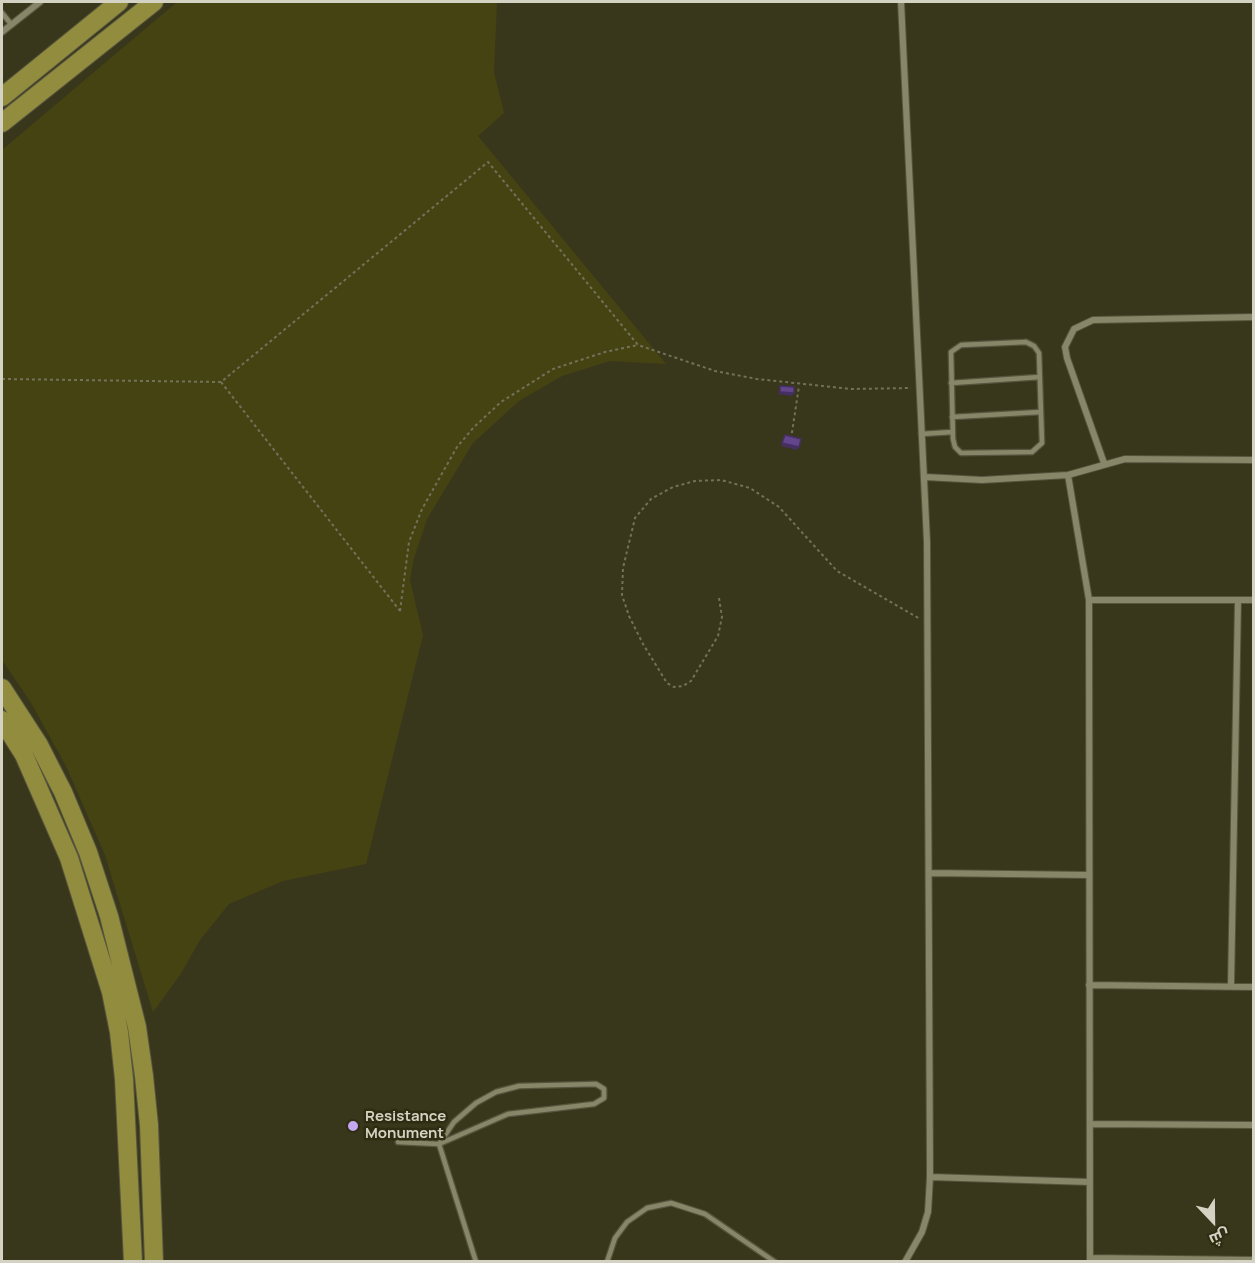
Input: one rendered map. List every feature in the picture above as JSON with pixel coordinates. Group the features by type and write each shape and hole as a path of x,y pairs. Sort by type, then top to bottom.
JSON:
{"highway":[{"path":"2,97 119,2"},
{"path":"2,123 154,2"},
{"path":"2,688 39,744 76,821 109,916 137,1028 149,1125 154,1262"},
{"path":"2,720 24,755 69,858 111,992 119,1032 132,1207 133,1262"}],"street":[{"path":"2,32 40,2"},
{"path":"901,2 921,434 925,477 930,1177 928,1212 922,1232 905,1262"},
{"path":"1104,463 1067,357 1065,347 1074,329 1093,320 1254,317"},
{"path":"925,477 982,480 1068,475 1104,463 1125,459 1254,459"},
{"path":"1068,475 1089,600 1090,1260 1254,1260"},
{"path":"1089,600 1254,600"},
{"path":"1231,986 1238,600"},
{"path":"929,873 1089,875"},
{"path":"1089,985 1254,987"},
{"path":"1090,1124 1254,1125"},
{"path":"930,1177 1090,1182"}],"lane":[{"path":"2,13 11,24"},
{"path":"1030,343 1039,353 1040,377 1042,443 1032,452 965,454 955,447 951,352 957,346 1030,343"},
{"path":"951,383 1040,377"},
{"path":"952,417 1041,412"},
{"path":"921,434 953,432"},
{"path":"398,1142 439,1144 508,1114 594,1104 602,1101 605,1093 596,1084 519,1086 496,1092 476,1103 454,1122 439,1144"},
{"path":"439,1144 476,1262"},
{"path":"607,1262 615,1238 627,1222 647,1208 671,1203 705,1214 775,1262"}],"path":[{"path":"2,379 221,382 488,162 638,345"},
{"path":"221,382 400,611 409,542 422,509 457,447 474,427 501,402 553,369 605,351 638,345 715,371 800,386 850,389 919,388"},
{"path":"790,440 800,386"},
{"path":"719,598 722,617 718,636 691,681 683,686 674,687 667,683 643,644 629,616 622,595 623,568 635,518 651,499 673,487 695,481 721,480 750,488 779,507 837,571 927,624"}],"shaded area":[{"path":"177,2 497,2 494,72 504,113 478,136 666,364 610,361 562,376 519,401 473,443 427,519 414,558 410,580 423,635 366,864 283,881 229,904 200,940 180,975 153,1012 105,855 66,766 30,701 2,660 2,150"}],"building":[{"path":"780,386 794,387 794,393 780,392"},
{"path":"785,435 801,439 799,447 782,443"}],"place":[{"name":"Resistance Monument","path":"353,1126"}]}
